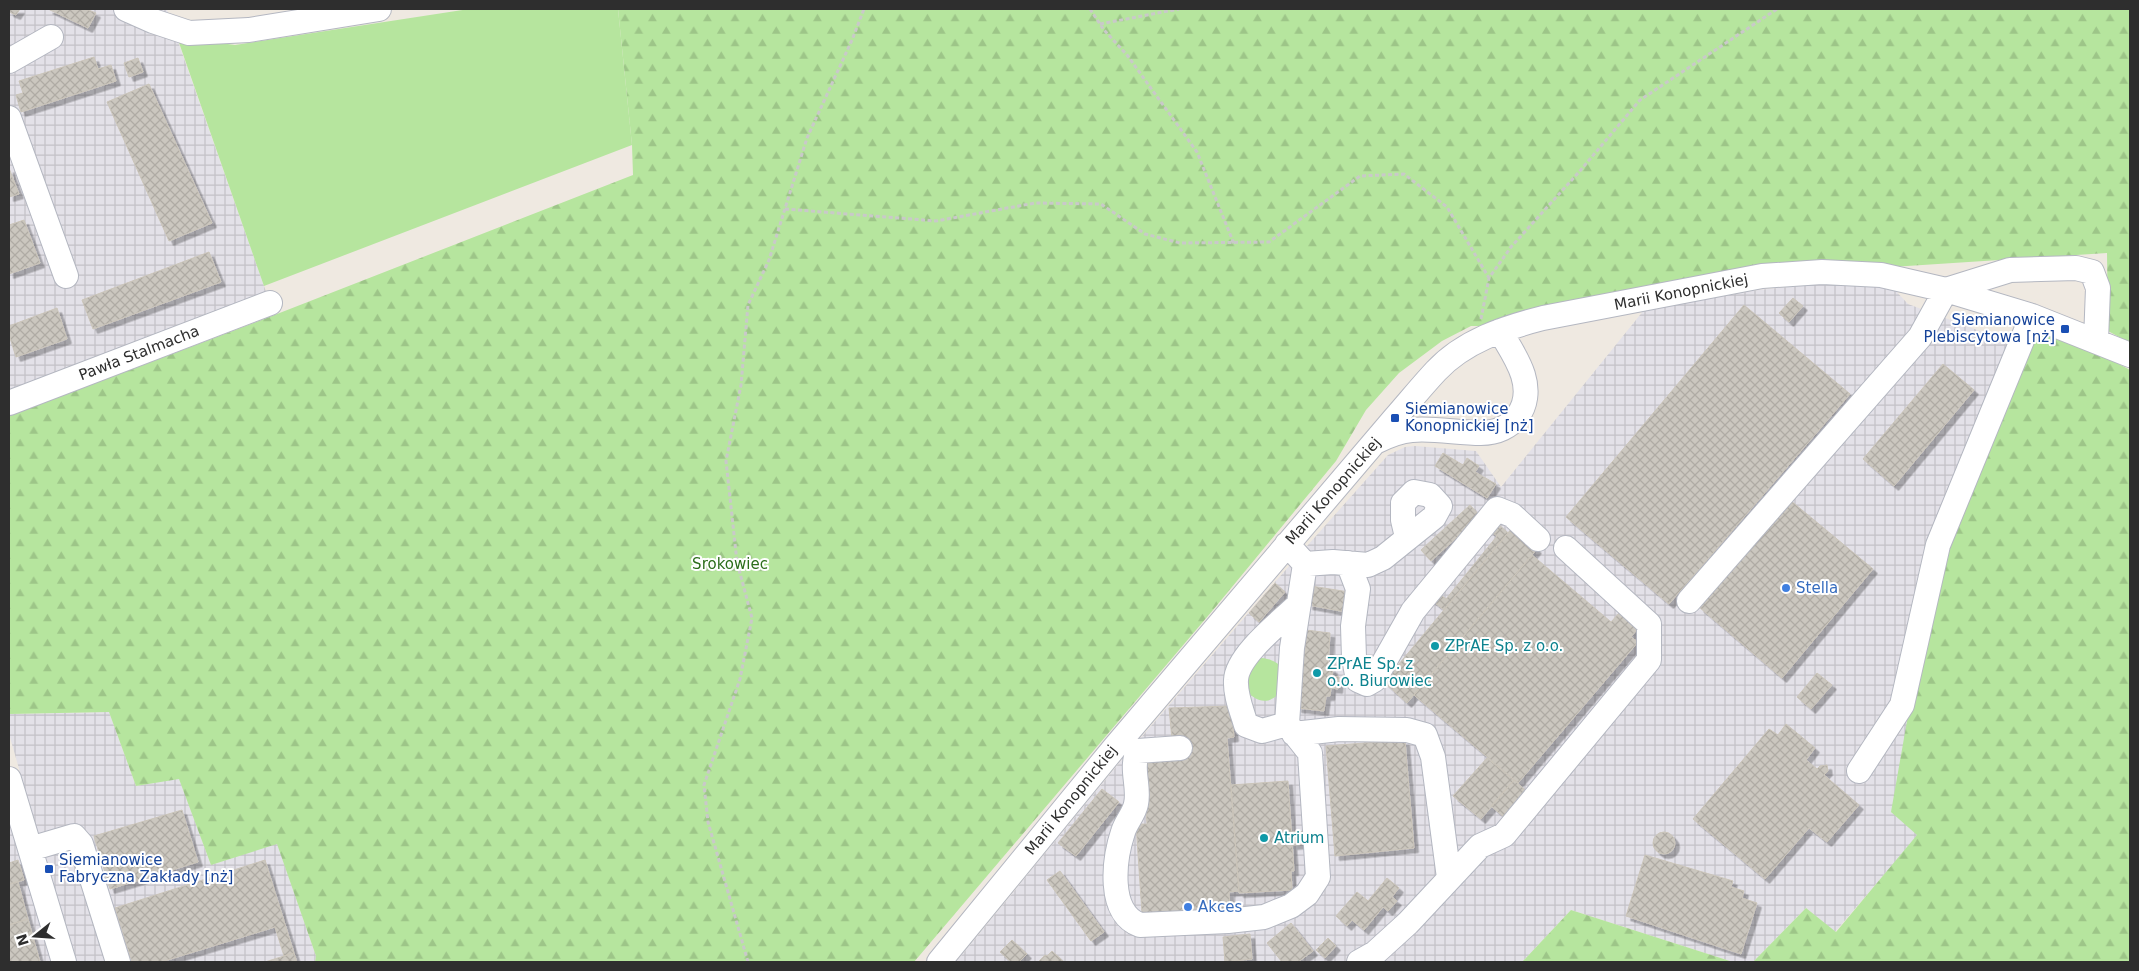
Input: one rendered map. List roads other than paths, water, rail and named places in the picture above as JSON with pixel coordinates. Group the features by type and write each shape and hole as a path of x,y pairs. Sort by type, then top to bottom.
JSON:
{"street":[{"path":"126,9 153,21 189,33 249,30 379,9"},
{"path":"9,61 51,37"},
{"path":"9,118 66,276"},
{"path":"1688,601 1920,337 1946,290 2010,270 2076,268 2092,272 2098,288 2096,341"},
{"name":"Marii Konopnickiej","path":"939,962 1115,747 1374,442 1437,370 1455,354 1476,341 1500,331 1543,318 1762,276 1822,272 1881,275 1946,290 2032,316 2130,355"},
{"name":"Pawła Stalmacha","path":"9,403 270,303"},
{"path":"1859,771 1902,705 1938,545 2032,316"},
{"path":"1374,442 1395,433 1412,430 1482,433 1496,432 1508,427 1524,404 1524,378 1518,362 1500,331"},
{"path":"1348,563 1358,589 1353,626 1354,658 1358,680 1366,684 1374,680 1413,610 1497,509 1512,515 1538,539"},
{"path":"1305,564 1348,563 1368,565 1383,558 1408,537"},
{"path":"1180,748 1138,751 1135,759 1136,804 1122,833 1117,867 1117,894 1119,906 1125,916 1132,922 1140,925 1228,921 1264,917 1291,906 1307,894 1318,876 1310,753 1290,729 1292,648 1305,564 1287,544"},
{"path":"1358,962 1375,953 1408,923 1480,846 1504,835 1649,660 1649,624 1566,548"},
{"path":"1300,604 1246,656 1238,668 1236,680 1238,696 1246,726 1262,731 1290,729 1407,730 1425,735 1433,757 1449,878"},
{"path":"9,779 64,962"},
{"path":"30,849 74,836 81,844 118,962"}],"place":[{"name":"Siemianowice Plebiscytowa [nż]","path":"2065,329"},
{"name":"Siemianowice Konopnickiej [nż]","path":"1395,418"},
{"name":"Stella","path":"1786,588"},
{"name":"ZPrAE Sp. z o.o.","path":"1435,646"},
{"name":"ZPrAE Sp. z o.o. Biurowiec","path":"1317,673"},
{"name":"Atrium","path":"1264,838"},
{"name":"Siemianowice Fabryczna Zakłady [nż]","path":"49,869"},
{"name":"Akces","path":"1188,907"}],"park label":[{"name":"Srokowiec","path":"730,564"}]}
